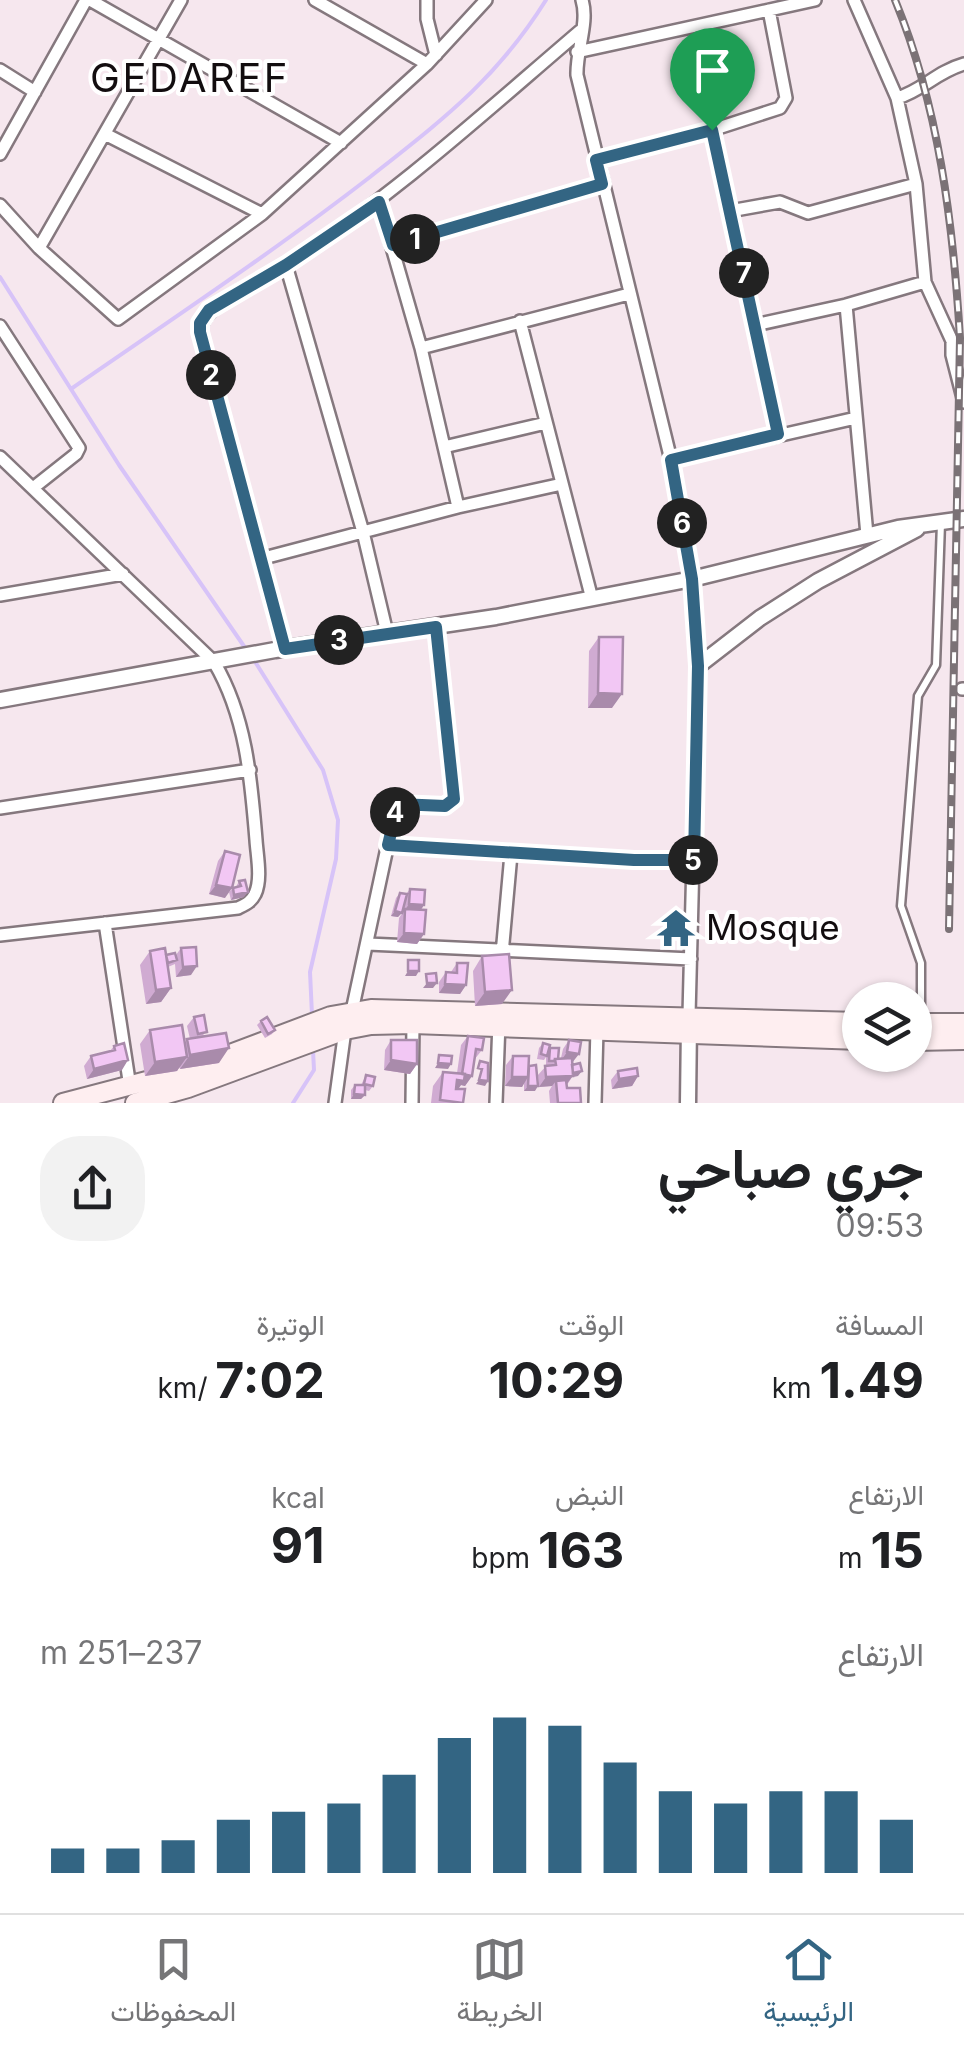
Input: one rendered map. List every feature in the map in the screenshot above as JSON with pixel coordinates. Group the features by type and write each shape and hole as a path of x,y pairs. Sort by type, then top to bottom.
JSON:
{"main road":[{"path":"133,1095 185,1071 332,1016 390,1007 689,1024 842,1038"},
{"path":"62,1103 188,1088 345,1030 500,1011 597,1029 842,1022"},
{"path":"932,1023 964,1022"},
{"path":"932,1041 964,1040"}],"street":[{"path":"0,154 88,0 341,144"},
{"path":"40,248 180,0"},
{"path":"427,0 432,60"},
{"path":"0,205 40,248 118,319 262,214 432,60 486,0"},
{"path":"593,0 583,6 578,75 671,460 692,579 698,666 688,1103"},
{"path":"577,52 816,0"},
{"path":"854,0 897,98 916,184 926,282 958,339 952,355 964,402"},
{"path":"319,1 432,60"},
{"path":"596,160 774,112 784,103 769,10"},
{"path":"280,650 200,323 209,310 286,265 379,202 580,31"},
{"path":"897,98 910,94 940,72 964,64"},
{"path":"0,70 35,92"},
{"path":"712,130 778,434"},
{"path":"105,134 262,214"},
{"path":"393,245 602,184"},
{"path":"730,211 780,202 808,213 916,184"},
{"path":"379,202 421,348 458,507"},
{"path":"286,265 363,532 387,633"},
{"path":"755,324 846,306 926,282"},
{"path":"421,348 629,294"},
{"path":"846,306 867,535"},
{"path":"520,321 592,599"},
{"path":"0,326 78,448 76,454 33,488"},
{"path":"671,460 856,418"},
{"path":"444,448 546,423"},
{"path":"0,936 238,908 249,902 258,885 250,770 220,660 2,463"},
{"path":"260,559 562,484"},
{"path":"0,700 592,599 692,579 867,535 964,519"},
{"path":"698,666 760,618 818,581 934,522"},
{"path":"0,584 0,595 122,574"},
{"path":"352,1011 398,804 445,806 454,799 436,627"},
{"path":"0,808 250,770"},
{"path":"388,845 694,860"},
{"path":"502,964 511,854"},
{"path":"105,923 133,1095"},
{"path":"368,944 692,959"},
{"path":"496,1103 500,1011"},
{"path":"412,1024 412,1103"},
{"path":"594,1103 597,1029"},
{"path":"335,1103 345,1030"}],"lane":[{"path":"919,982 920,962 901,906 918,696 936,665 934,522"}],"building":[{"path":"599,637 623,637 622,694 598,693"},
{"path":"225,851 240,855 232,888 216,885"},
{"path":"245,880 248,892 234,895 233,888"},
{"path":"410,889 425,890 424,905 409,904"},
{"path":"400,893 407,894 402,913 395,911"},
{"path":"405,909 426,910 424,934 404,933"},
{"path":"196,947 197,966 183,967 181,948"},
{"path":"165,948 171,988 156,990 150,951"},
{"path":"175,953 177,960 168,963 166,955"},
{"path":"509,954 512,990 485,992 482,956"},
{"path":"408,960 419,960 419,971 408,971"},
{"path":"457,963 468,963 466,985 445,984 446,972 457,973"},
{"path":"436,973 437,983 427,983 426,974"},
{"path":"204,1015 207,1032 198,1034 194,1017"},
{"path":"267,1017 275,1030 268,1034 261,1021"},
{"path":"182,1025 187,1057 155,1062 150,1030"},
{"path":"226,1033 229,1048 190,1055 187,1039"},
{"path":"468,1036 484,1038 482,1050 476,1049 472,1076 462,1074"},
{"path":"391,1040 417,1040 417,1064 391,1060"},
{"path":"569,1040 581,1042 579,1054 567,1052"},
{"path":"124,1043 128,1060 94,1069 91,1056 115,1050 114,1046"},
{"path":"543,1043 550,1045 547,1056 541,1054"},
{"path":"550,1048 559,1048 558,1059 554,1061 549,1061"},
{"path":"439,1055 452,1056 451,1064 438,1063"},
{"path":"513,1056 529,1056 528,1077 512,1077"},
{"path":"572,1058 573,1076 546,1077 545,1066 556,1065 555,1059"},
{"path":"480,1061 488,1063 488,1081 479,1080"},
{"path":"580,1063 582,1071 573,1073 572,1065"},
{"path":"536,1065 538,1086 528,1086 529,1066"},
{"path":"637,1068 638,1076 619,1079 618,1071"},
{"path":"443,1072 465,1074 464,1081 457,1080 456,1089 465,1089 463,1103 440,1100"},
{"path":"366,1075 375,1077 373,1086 364,1084"},
{"path":"566,1080 567,1088 580,1088 581,1103 558,1103 556,1081"},
{"path":"355,1085 365,1085 365,1095 354,1094"}],"waterway":[{"path":"71,389 296,232 421,137 508,53 546,0"},
{"path":"0,277 119,465 248,652"},
{"path":"254,660 323,770 338,820 336,859 310,972 312,1015"},
{"path":"293,1103 314,1070 313,1050"}],"railway":[{"path":"895,0 933,124 953,252 960,338 949,929"}],"place":[{"name":"Mosque","path":"676,928"}],"district":[{"name":"GEDAREF","path":"190,78"}],"route":[{"path":"712,130 778,434 671,460 692,579 698,666 694,860 388,845 398,804 445,806 454,799 436,627 285,649 200,323 209,310 286,265 379,202 393,245 602,184 596,160 712,130"}]}
